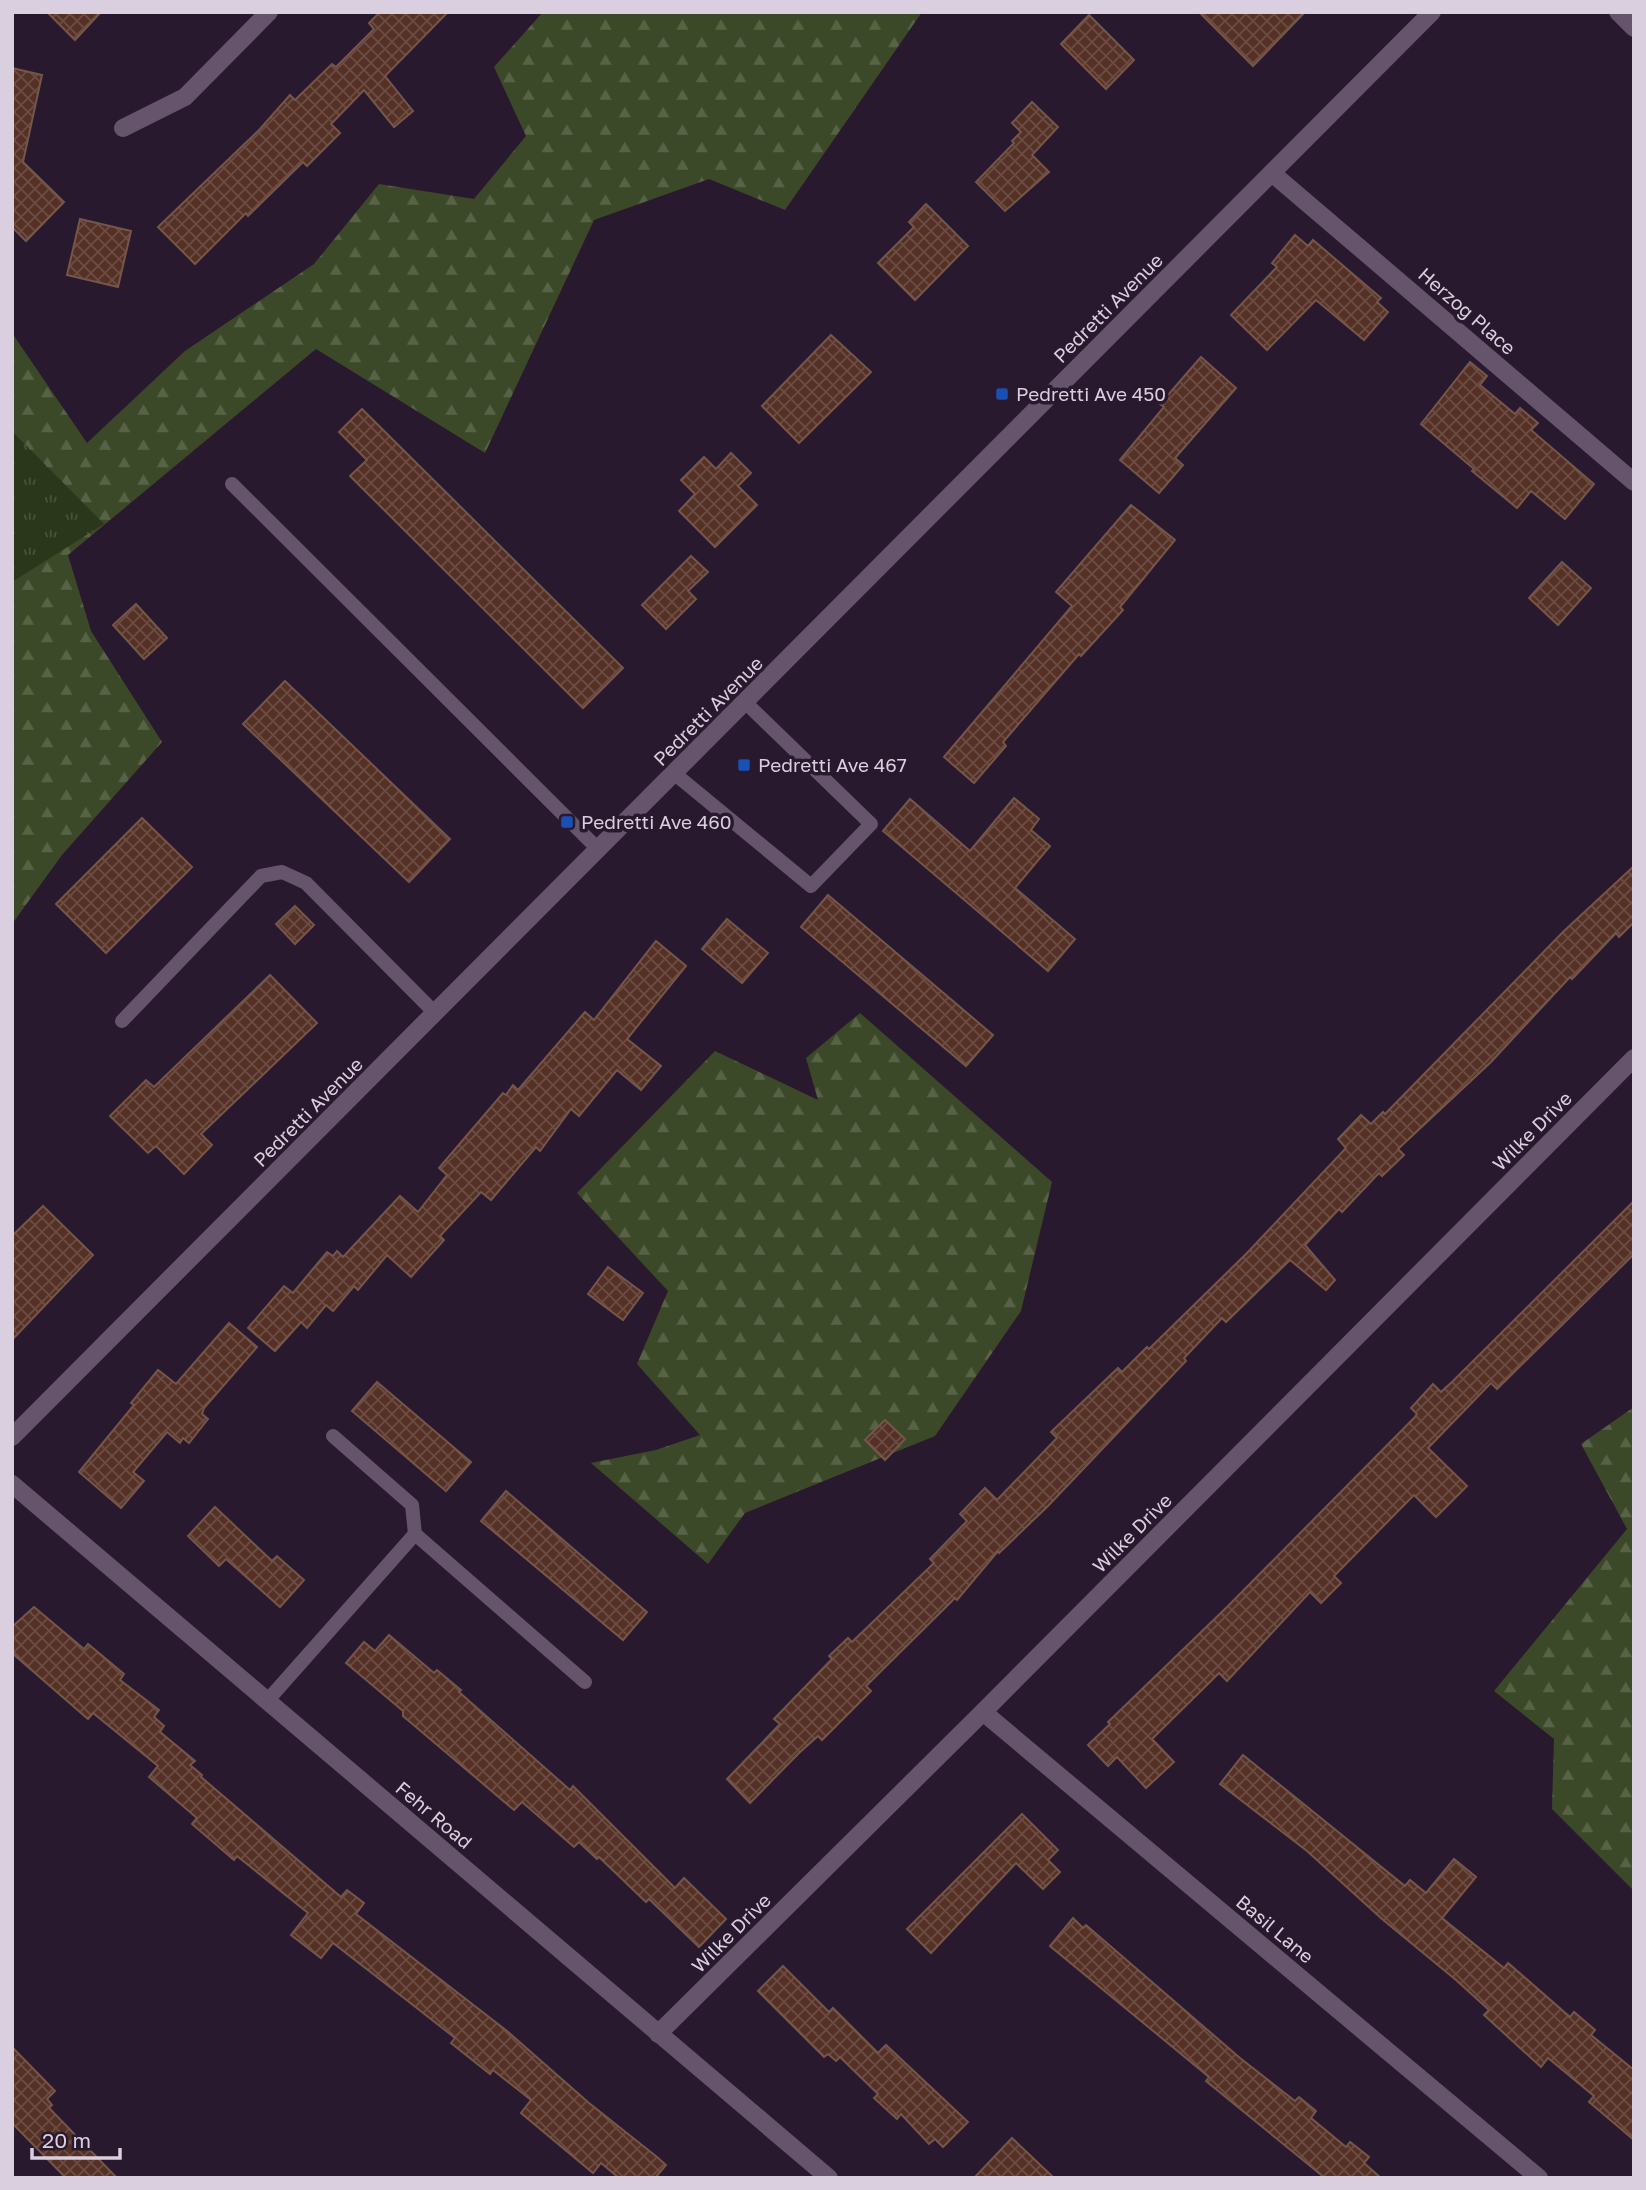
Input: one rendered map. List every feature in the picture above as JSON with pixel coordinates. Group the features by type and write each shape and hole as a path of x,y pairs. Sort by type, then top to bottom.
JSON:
{"street":[{"path":"123,128 186,97 270,12"},
{"name":"Pedretti Avenue","path":"12,1437 1432,12"},
{"path":"1618,12 1634,28"},
{"name":"Herzog Place","path":"1272,173 1634,482"},
{"name":"Wilke Drive","path":"658,2034 983,1712 1634,1058"},
{"name":"Fehr Road","path":"12,1484 828,2178"},
{"name":"Basil Lane","path":"983,1712 1539,2178"}],"lane":[{"path":"232,484 599,850"},
{"path":"675,774 811,886 871,824 746,703"},
{"path":"122,1021 261,876 282,872 306,883 436,1014"},
{"path":"333,1436 412,1506 415,1534 585,1682"},
{"path":"267,1701 415,1534"}],"green space":[{"path":"543,12 922,12 785,210 709,179 594,220 485,453 316,349 68,555 91,631 162,742 62,855 12,924 12,333 87,443 185,351 314,264 379,184 474,199 526,136 494,67"},
{"path":"12,431 104,524 12,582"},
{"path":"860,1013 1052,1182 1021,1311 935,1436 745,1513 708,1564 591,1463 656,1450 700,1435 637,1364 668,1291 577,1193 715,1051 818,1100 806,1058"},
{"path":"1634,1407 1634,1891 1552,1809 1554,1739 1494,1691 1627,1529 1581,1444"}],"building":[{"path":"47,12 101,12 75,40"},
{"path":"380,12 448,12 385,76 413,111 394,127 364,90 331,124 340,133 307,166 303,162 248,216 246,213 195,264 158,227 260,129 290,95 295,100 332,64 336,67 374,29 369,23"},
{"path":"1199,12 1305,12 1253,66"},
{"path":"1089,15 1134,60 1106,89 1061,44"},
{"path":"12,68 42,75 23,162 64,202 26,241 12,227"},
{"path":"1032,102 1058,127 1032,155 1049,172 1005,211 976,182 1014,143 1012,141 1021,132 1012,123"},
{"path":"926,204 968,246 915,300 878,263 914,227 909,222"},
{"path":"80,219 131,231 118,287 67,275"},
{"path":"1295,235 1308,246 1313,240 1381,298 1377,302 1388,312 1364,340 1316,300 1267,350 1231,315 1277,267 1272,263"},
{"path":"831,335 871,372 799,443 762,406"},
{"path":"1201,357 1236,388 1175,458 1183,465 1159,493 1120,460 1164,407 1160,404"},
{"path":"1470,362 1487,376 1480,385 1515,414 1520,408 1538,423 1531,430 1594,484 1565,519 1531,491 1517,508 1421,424"},
{"path":"362,409 623,668 583,708 350,476 367,460 339,432"},
{"path":"731,453 751,473 738,486 757,505 715,547 679,511 695,494 681,480 704,457 716,469"},
{"path":"1131,505 1175,540 1120,607 1123,610 1081,656 1079,654 1003,742 1006,746 974,783 944,757 1072,606 1056,592"},
{"path":"691,556 708,572 688,591 696,599 666,629 642,605"},
{"path":"1562,562 1591,588 1558,625 1529,598"},
{"path":"136,604 167,638 144,659 113,625"},
{"path":"285,681 450,839 409,882 243,724"},
{"path":"1014,798 1039,819 1031,830 1050,846 1015,888 1075,939 1048,971 883,831 910,799 970,851"},
{"path":"142,818 192,867 106,953 56,904"},
{"path":"1634,866 1634,922 1619,937 1616,933 1572,979 1570,977 1491,1062 1398,1149 1404,1155 1382,1176 1379,1173 1342,1212 1339,1209 1305,1245 1335,1280 1326,1290 1290,1260 1226,1322 1222,1318 1184,1358 1186,1361 1048,1506 999,1553 998,1551 957,1600 955,1598 866,1686 871,1691 822,1740 818,1736 799,1753 750,1803 727,1779 780,1724 774,1719 832,1659 829,1656 848,1638 852,1642 934,1563 930,1559 967,1521 960,1514 985,1488 997,1500 1057,1438 1051,1432 1118,1368 1122,1372 1147,1347 1149,1349 1247,1253 1346,1148 1338,1139 1361,1115 1371,1124 1383,1112 1385,1114 1564,931"},
{"path":"828,895 993,1035 966,1066 801,927"},
{"path":"295,906 314,925 295,944 276,924"},
{"path":"727,919 768,953 742,983 702,949"},
{"path":"656,941 686,966 627,1039 661,1066 641,1090 617,1070 579,1116 571,1109 540,1151 536,1147 491,1200 481,1192 440,1236 444,1240 411,1277 387,1255 358,1290 354,1286 333,1311 326,1305 307,1328 301,1322 275,1351 248,1328 284,1286 293,1293 327,1252 333,1256 337,1251 343,1257 400,1196 418,1212 447,1175 439,1168 503,1093 506,1095 513,1085 518,1090 585,1012 594,1020"},
{"path":"270,975 317,1023 201,1134 212,1145 184,1174 156,1146 148,1153 110,1116 146,1080 154,1087"},
{"path":"1634,1201 1634,1254 1497,1389 1491,1383 1428,1448 1467,1486 1436,1517 1414,1495 1334,1576 1341,1583 1321,1603 1310,1592 1227,1681 1219,1673 1152,1739 1174,1762 1146,1788 1117,1757 1108,1766 1088,1745 1110,1724 1108,1722 1228,1606 1414,1418 1417,1414 1411,1408 1433,1384 1441,1392"},
{"path":"43,1206 93,1255 12,1340 12,1236"},
{"path":"608,1267 643,1293 623,1320 588,1294"},
{"path":"229,1323 257,1347 204,1408 202,1414 208,1419 189,1443 183,1438 180,1443 167,1432 133,1472 144,1481 121,1508 79,1472 134,1405 131,1403 158,1370 176,1384"},
{"path":"377,1382 471,1462 446,1491 352,1411"},
{"path":"885,1420 905,1439 885,1460 865,1440"},
{"path":"506,1491 647,1612 623,1640 481,1521"},
{"path":"215,1507 272,1561 277,1556 304,1580 280,1607 226,1559 219,1566 188,1536"},
{"path":"34,1607 84,1649 88,1644 124,1674 120,1680 159,1710 154,1717 164,1726 160,1732 195,1761 190,1765 201,1777 341,1897 347,1890 364,1903 356,1914 507,2031 589,2103 666,2165 655,2178 619,2178 601,2163 593,2173 521,2113 531,2100 493,2070 490,2074 451,2043 455,2038 333,1943 321,1958 291,1935 308,1913 237,1856 234,1860 192,1824 197,1818 149,1777 158,1766 93,1713 88,1719 12,1653 12,1627"},
{"path":"389,1635 434,1673 437,1670 461,1690 459,1692 570,1790 573,1786 675,1888 684,1878 726,1919 699,1947 649,1899 646,1902 599,1857 597,1859 579,1842 574,1847 522,1802 514,1810 403,1716 403,1711 346,1663 364,1642 375,1651"},
{"path":"1243,1755 1405,1886 1410,1880 1426,1893 1454,1859 1476,1877 1442,1918 1504,1968 1508,1963 1570,2017 1574,2012 1595,2030 1591,2035 1634,2070 1634,2140 1589,2102 1594,2096 1548,2058 1541,2067 1484,2015 1489,2010 1456,1980 1382,1919 1307,1851 1220,1784"},
{"path":"1022,1814 1058,1850 1048,1860 1060,1872 1043,1889 1016,1863 931,1953 907,1929"},
{"path":"1073,1918 1083,1928 1086,1925 1240,2058 1295,2101 1299,2097 1316,2111 1311,2118 1346,2147 1350,2142 1369,2157 1364,2163 1381,2178 1325,2178 1206,2081 1209,2077 1050,1946"},
{"path":"783,1966 829,2012 833,2008 878,2053 886,2045 968,2122 943,2147 935,2139 929,2144 901,2114 897,2119 874,2098 878,2094 840,2057 836,2061 828,2054 824,2057 758,1991"},
{"path":"12,2047 55,2091 47,2099 52,2105 49,2108 117,2178 66,2178 12,2123"},
{"path":"1012,2138 1054,2178 974,2178"}],"place":[{"name":"Pedretti Ave 450","path":"1002,394"},
{"name":"Pedretti Ave 467","path":"744,765"},
{"name":"Pedretti Ave 460","path":"567,822"}]}
